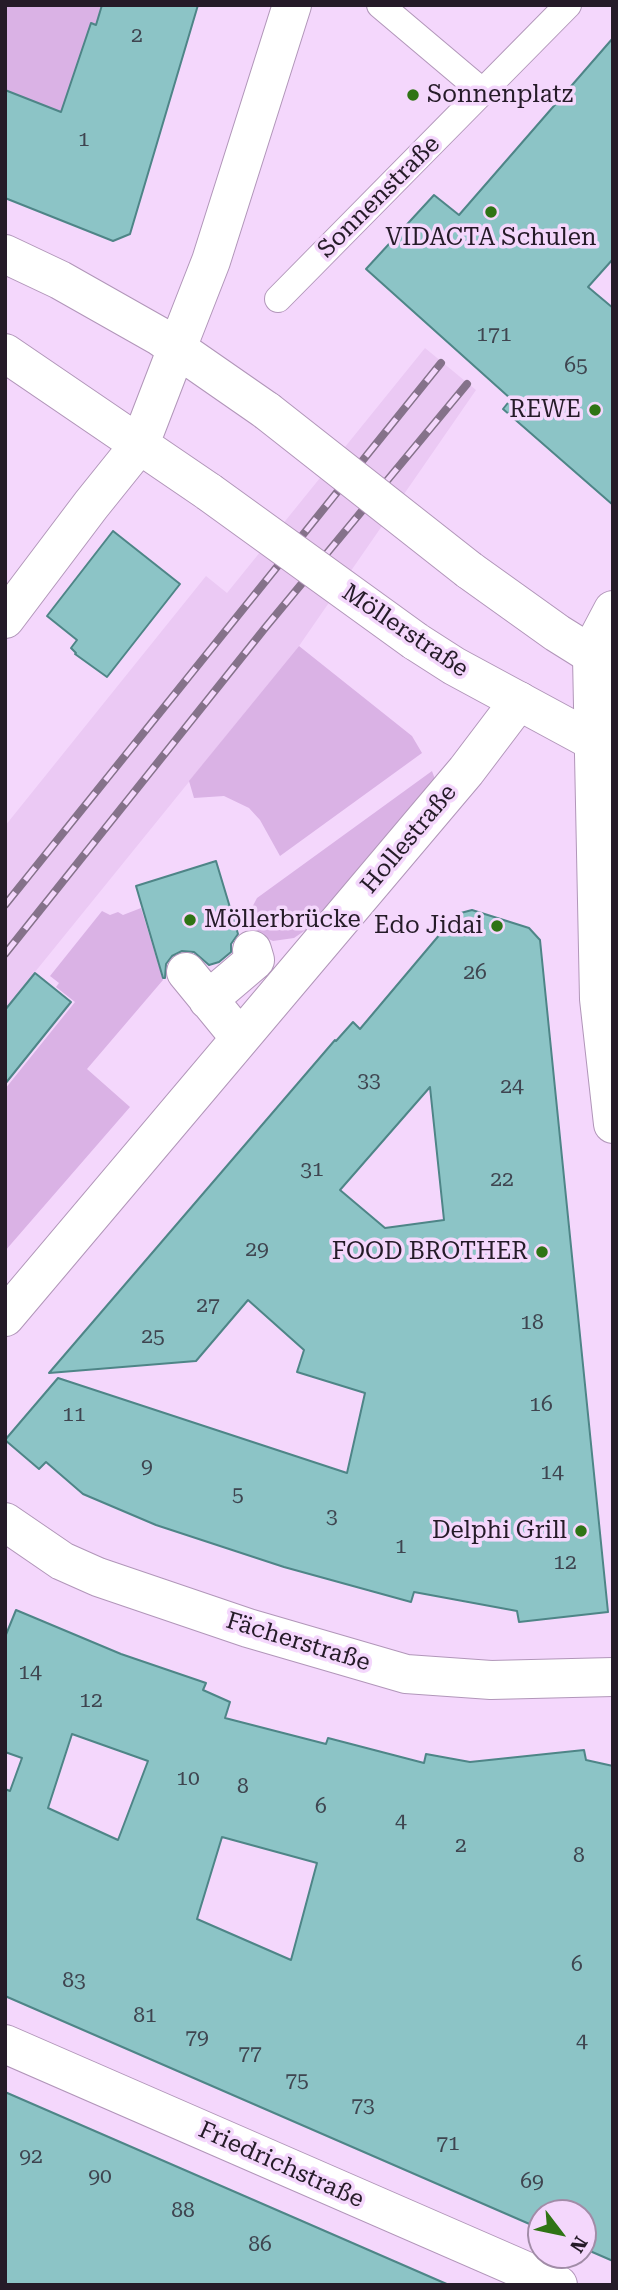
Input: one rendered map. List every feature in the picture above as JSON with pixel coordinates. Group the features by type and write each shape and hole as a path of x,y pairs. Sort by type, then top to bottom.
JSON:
{"street":[{"path":"5,619 140,444 211,261 292,5"},
{"path":"5,254 60,280 177,348 267,411 469,570 602,662"},
{"name":"Möllerstraße","path":"5,353 209,492 415,641 454,666 604,747"},
{"path":"613,610 595,644 602,662 604,747 599,999 613,1124"},
{"name":"Hollestraße","path":"5,1317 466,772 519,701"},
{"path":"240,1038 197,986 255,960 252,950"},
{"name":"Fächerstraße","path":"5,1522 62,1561 98,1577 248,1628 406,1674 491,1681 613,1677"},
{"name":"Friedrichstraße","path":"5,2045 558,2285"}],"lane":[{"path":"380,5 483,92"},
{"name":"Sonnenstraße","path":"278,299 568,5"}],"shaded area":[{"path":"5,5 102,5 96,25 91,24 83,48 98,127 5,90"},
{"path":"425,348 476,390 299,646 5,1009 5,826 206,576 227,593"},
{"path":"299,646 412,736 422,753 280,856 260,820 249,808 224,796 194,798 189,781"},
{"path":"432,771 436,782 316,923 294,938 273,941 252,932 247,917 257,898"},
{"path":"141,908 163,980 87,1069 130,1107 5,1251 5,1089 75,1002 56,987 59,983 50,976 102,911 110,915 118,912 123,915"}],"building":[{"path":"102,5 198,5 130,234 113,241 5,198 5,90 61,112 91,23 96,25"},
{"path":"613,38 613,259 588,287 613,308 613,505 503,409 511,399 366,269 434,195 459,215"},
{"path":"113,531 180,584 107,677 75,654 71,648 77,640 47,616"},
{"name":"Möllerbrücke","path":"216,861 238,934 231,944 231,952 219,962 209,965 194,952 182,951 172,956 166,964 163,978 136,886"},
{"path":"472,910 529,928 540,940 608,1612 519,1622 517,1611 414,1592 411,1602 284,1567 156,1525 83,1494 46,1462 39,1469 5,1440 58,1378 347,1473 365,1393 297,1372 304,1350 248,1300 196,1361 49,1373 335,1040 353,1022 360,1029 457,914","holes":["430,1087 444,1220 385,1228 340,1190"]},
{"path":"35,973 71,1002 5,1084 5,1010"},
{"path":"16,1610 121,1654 206,1683 203,1690 230,1702 225,1718 326,1744 328,1738 424,1763 426,1754 470,1762 584,1750 586,1760 613,1766 613,2261 597,2254 597,2199 527,2199 527,2223 5,1996 5,1789 10,1791 22,1758 5,1752 5,1637","holes":["72,1734 148,1761 118,1840 48,1808","222,1837 317,1863 291,1960 197,1919"]},
{"path":"5,2092 302,2221 449,2285 5,2285"}],"railway":[{"path":"5,905 441,363"},
{"path":"5,954 265,628 467,384"}],"place":[{"name":"Sonnenplatz","path":"413,95"},
{"name":"VIDACTA Schulen","path":"491,212"},
{"name":"REWE","path":"595,410"},
{"name":"Möllerbrücke","path":"190,920"},
{"name":"Edo Jidai","path":"497,926"},
{"name":"FOOD BROTHER","path":"542,1252"},
{"name":"Delphi Grill","path":"581,1531"}]}
